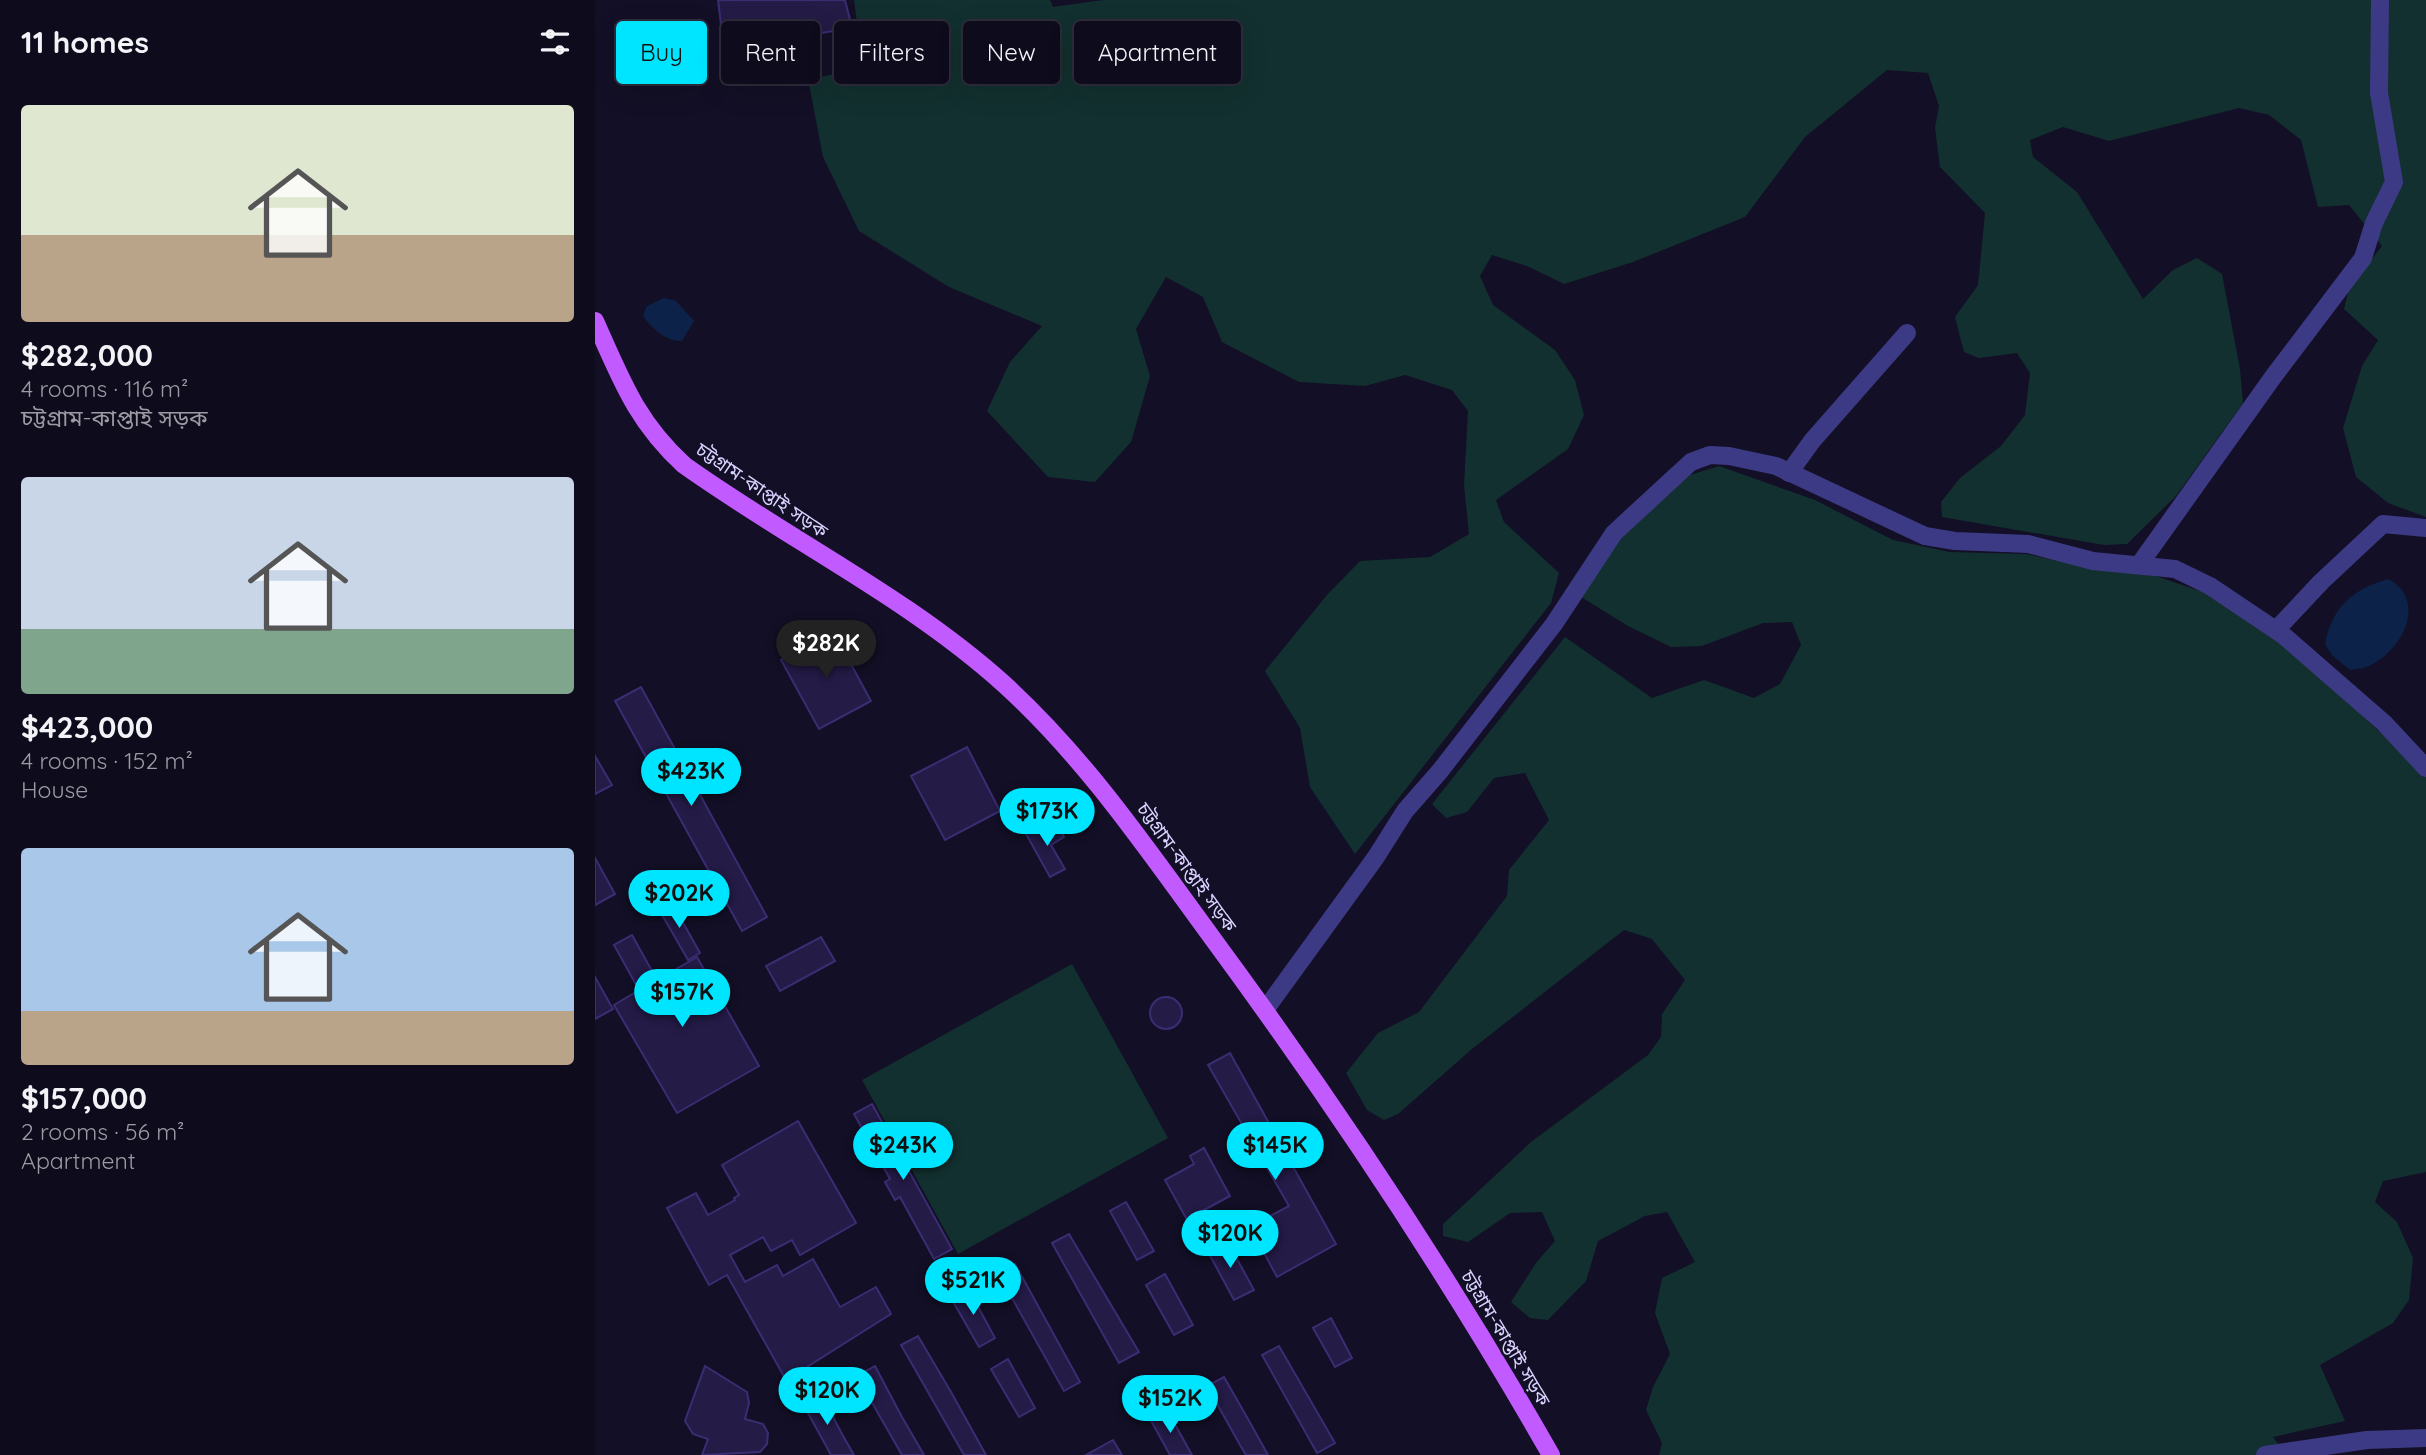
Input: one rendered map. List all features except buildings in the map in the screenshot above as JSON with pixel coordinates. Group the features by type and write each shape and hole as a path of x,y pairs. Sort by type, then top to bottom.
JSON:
{"main road":[{"name":"চট্টগ্রাম-কাপ্তাই সড়ক","path":"595,321 638,413 654,436 684,465 945,636 1003,684 1051,730 1128,820 1265,1010 1415,1231 1551,1455"}],"street":[{"path":"2140,565 2273,377 2364,258 2374,223 2394,182 2379,93 2379,0"},
{"path":"1789,473 1812,441 1907,333"},
{"path":"1265,1010 1376,856 1405,811 1440,771 1554,624 1614,533 1691,462 1710,455 1729,456 1776,466 1925,536 1955,541 2028,544 2093,561 2175,569 2210,586 2276,630 2384,723 2426,768"},
{"path":"2276,630 2321,582 2383,524 2426,528"},
{"path":"2265,1455 2367,1440 2426,1437"}],"green space":[{"path":"854,0 1050,0 1053,7 1103,0 2426,0 2426,517 2388,503 2356,477 2343,428 2362,366 2378,340 2344,309 2349,288 2382,246 2349,205 2318,207 2301,140 2269,115 2239,108 2109,141 2063,127 2030,140 2033,157 2077,192 2143,299 2173,270 2197,258 2222,274 2240,369 2243,403 2176,496 2127,544 2104,545 1942,517 1941,502 1960,478 2001,446 2025,415 2030,373 2017,353 1979,358 1964,352 1955,317 1978,285 1985,213 1940,167 1935,128 1939,106 1928,73 1887,70 1805,137 1745,217 1633,262 1564,284 1527,266 1492,255 1480,276 1493,305 1555,350 1575,380 1584,415 1568,449 1496,500 1504,522 1559,573 1551,603 1355,854 1310,787 1300,728 1265,671 1327,595 1360,561 1430,557 1469,534 1464,485 1468,411 1452,390 1405,375 1365,386 1299,382 1222,342 1203,297 1166,277 1136,329 1150,376 1131,442 1095,482 1048,477 987,411 1010,362 1042,326 949,287 859,231 823,157 809,84 820,84 820,77 834,74 834,84 949,84 949,21 857,21"},
{"path":"1719,466 1815,500 1893,540 1950,552 2026,554 2087,567 2144,572 2209,594 2283,641 2426,776 2426,1172 2383,1181 2375,1202 2397,1222 2413,1258 2409,1300 2393,1323 2320,1365 2345,1421 2273,1437 2287,1455 1659,1455 1662,1443 1646,1410 1653,1387 1670,1354 1655,1313 1662,1278 1695,1262 1667,1212 1645,1216 1598,1241 1586,1281 1548,1320 1530,1318 1511,1302 1536,1263 1555,1241 1542,1212 1510,1213 1468,1242 1443,1236 1443,1224 1531,1142 1648,1055 1661,1037 1662,1014 1685,980 1652,939 1624,930 1472,1049 1398,1114 1384,1120 1367,1110 1346,1073 1378,1033 1419,1012 1507,896 1509,870 1549,820 1525,773 1494,778 1467,812 1446,818 1432,804 1565,637 1652,698 1704,680 1754,698 1780,684 1801,645 1792,622 1763,623 1702,646 1671,647 1628,626 1581,597 1618,540 1690,475"},
{"path":"1072,964 1168,1138 958,1254 862,1080"}],"water":[{"path":"664,298 676,301 694,321 682,341 659,333 643,315 647,306"},
{"path":"2388,579 2400,587 2409,610 2402,635 2383,657 2369,666 2350,670 2332,655 2325,644 2328,631 2346,601 2364,588"}]}
